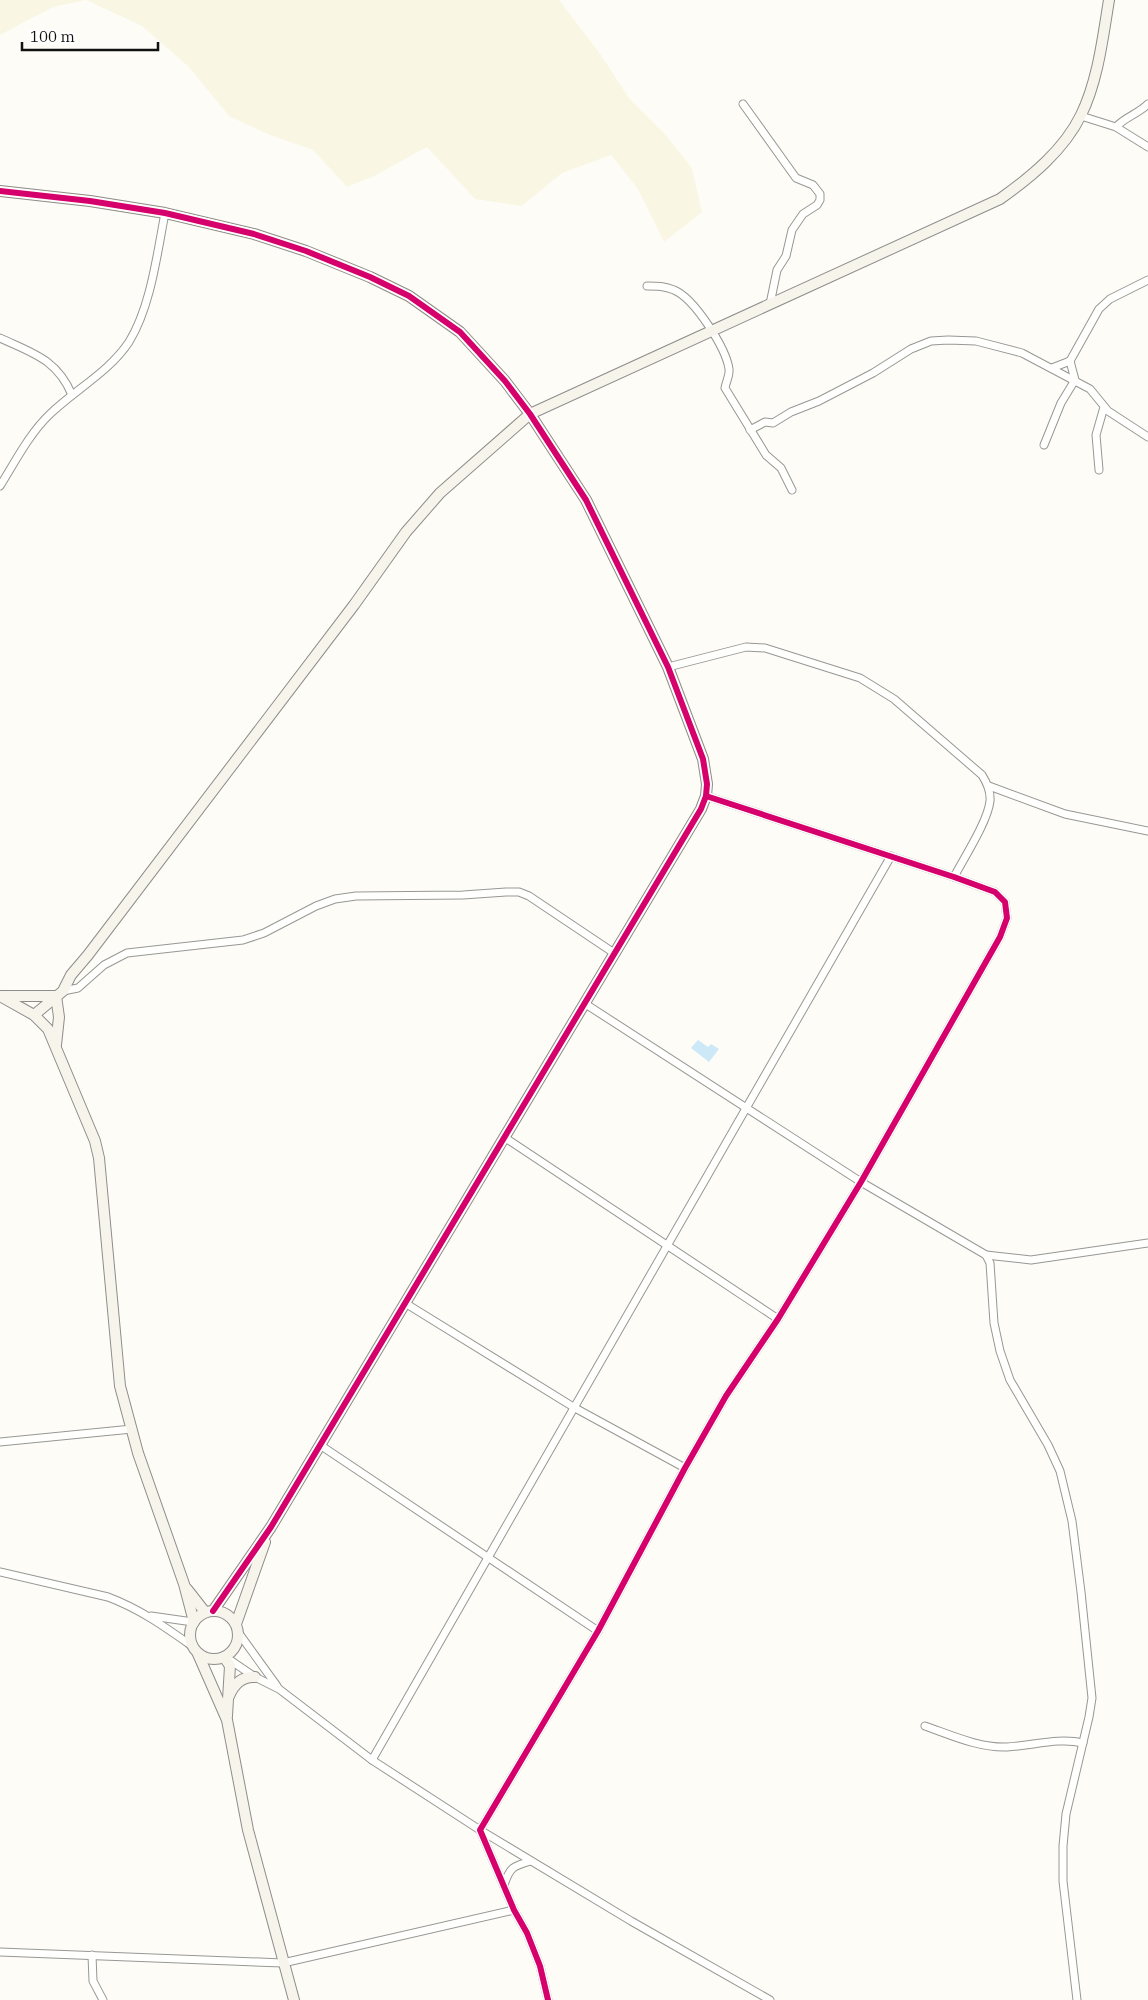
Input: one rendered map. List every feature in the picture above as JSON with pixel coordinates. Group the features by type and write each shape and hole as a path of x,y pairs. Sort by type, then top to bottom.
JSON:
{"street":[{"path":"34,1015 59,994 71,975 88,956 297,681 406,532 440,493 530,414 1000,199 1026,180 1049,159 1081,116 1088,98 1101,47 1109,0"},
{"path":"744,104 796,178 813,185 820,194 820,200 817,204 802,214 792,230 786,256 777,270 770,304"},
{"path":"1116,128 1121,122 1141,111 1148,104"},
{"path":"1081,116 1116,128 1148,147"},
{"path":"0,191 90,201 165,213 254,234 306,251 370,277 409,296 460,332 505,381 530,414 586,500 668,666 703,760 707,784 706,796 701,809 271,1527 209,1612 194,1622 148,1615"},
{"path":"0,486 48,416 115,360 129,341 140,318 153,274 165,213"},
{"path":"1052,368 1070,361 1099,309 1110,299 1148,280"},
{"path":"647,286 661,286 676,290 712,330 720,344 729,368 729,377 725,388 766,455 781,468 792,490"},
{"path":"0,338 49,363 60,372 72,395"},
{"path":"750,430 758,424 773,422 791,412 819,401 873,373 911,349 931,342 948,340 976,342 1004,347 1022,353 1075,380 1095,394 1108,411 1148,437"},
{"path":"1044,445 1061,403 1075,380 1070,361"},
{"path":"1099,470 1096,436 1104,407"},
{"path":"668,666 746,647 765,648 860,678 894,699 982,775 989,786 990,801 986,816 954,876"},
{"path":"989,786 1065,814 1148,831"},
{"path":"480,1830 598,1631 685,1468 726,1396 778,1319 861,1182 1000,937 1007,918 1005,902 996,892 954,876 706,796"},
{"path":"372,1760 747,1110 891,856"},
{"path":"1,996 59,994 78,988 104,965 127,953 243,940 264,933 316,906 335,899 356,896 463,895 519,892 529,896 614,953"},
{"path":"56,1049 59,994"},
{"path":"1,996 34,1015 48,1029 89,1124 99,1158 120,1386 138,1453 184,1584 194,1622 190,1634 195,1650 227,1720"},
{"path":"584,1003 861,1182 986,1255 1031,1260 1148,1243"},
{"path":"504,1137 778,1319"},
{"path":"986,1255 990,1263 994,1323 1000,1351 1010,1380 1048,1445 1060,1471 1068,1496 1074,1530 1092,1698 1066,1814 1063,1846 1063,1881 1077,2000"},
{"path":"405,1303 575,1408 685,1468"},
{"path":"0,1442 132,1429"},
{"path":"320,1445 598,1631"},
{"path":"0,1572 108,1598 148,1615 195,1650 211,1659 224,1657 235,1647 237,1628 271,1527"},
{"path":"184,1584 209,1612 226,1614 279,1689"},
{"path":"224,1657 255,1677 279,1689 372,1760 480,1830 700,1961 770,2000"},
{"path":"224,1657 230,1666 227,1720 248,1830 294,2000"},
{"path":"228,1699 232,1689 239,1681 250,1676 255,1677"},
{"path":"924,1726 972,1742 991,1746 1006,1747 1065,1740 1083,1743"},
{"path":"480,1830 514,1910 527,1933 540,1966 548,2000"},
{"path":"504,1885 511,1869 516,1865 531,1861"},
{"path":"0,1952 283,1963 514,1910"},
{"path":"92,1955 93,1980 103,2000"}],"shaded area":[{"path":"0,0 86,0 53,7 0,35"},
{"path":"86,0 559,0 601,55 629,98 665,134 692,168 702,212 664,242 638,189 611,155 562,173 522,206 475,199 427,147 374,176 347,187 313,150 267,134 229,116 189,67 142,26"}],"water":[{"path":"698,1040 708,1047 711,1044 719,1049 709,1062 691,1048"}],"cycle path":[{"path":"0,191 90,201 165,213 254,234 306,251 370,277 409,296 460,332 505,381 530,414 586,500 668,667 703,759 707,784 706,796 701,809 271,1527 213,1611"},
{"path":"548,2000 540,1966 527,1933 514,1910 480,1830 598,1631 685,1468 726,1396 778,1319 861,1182 1000,937 1007,918 1005,902 995,892 706,796"}]}
